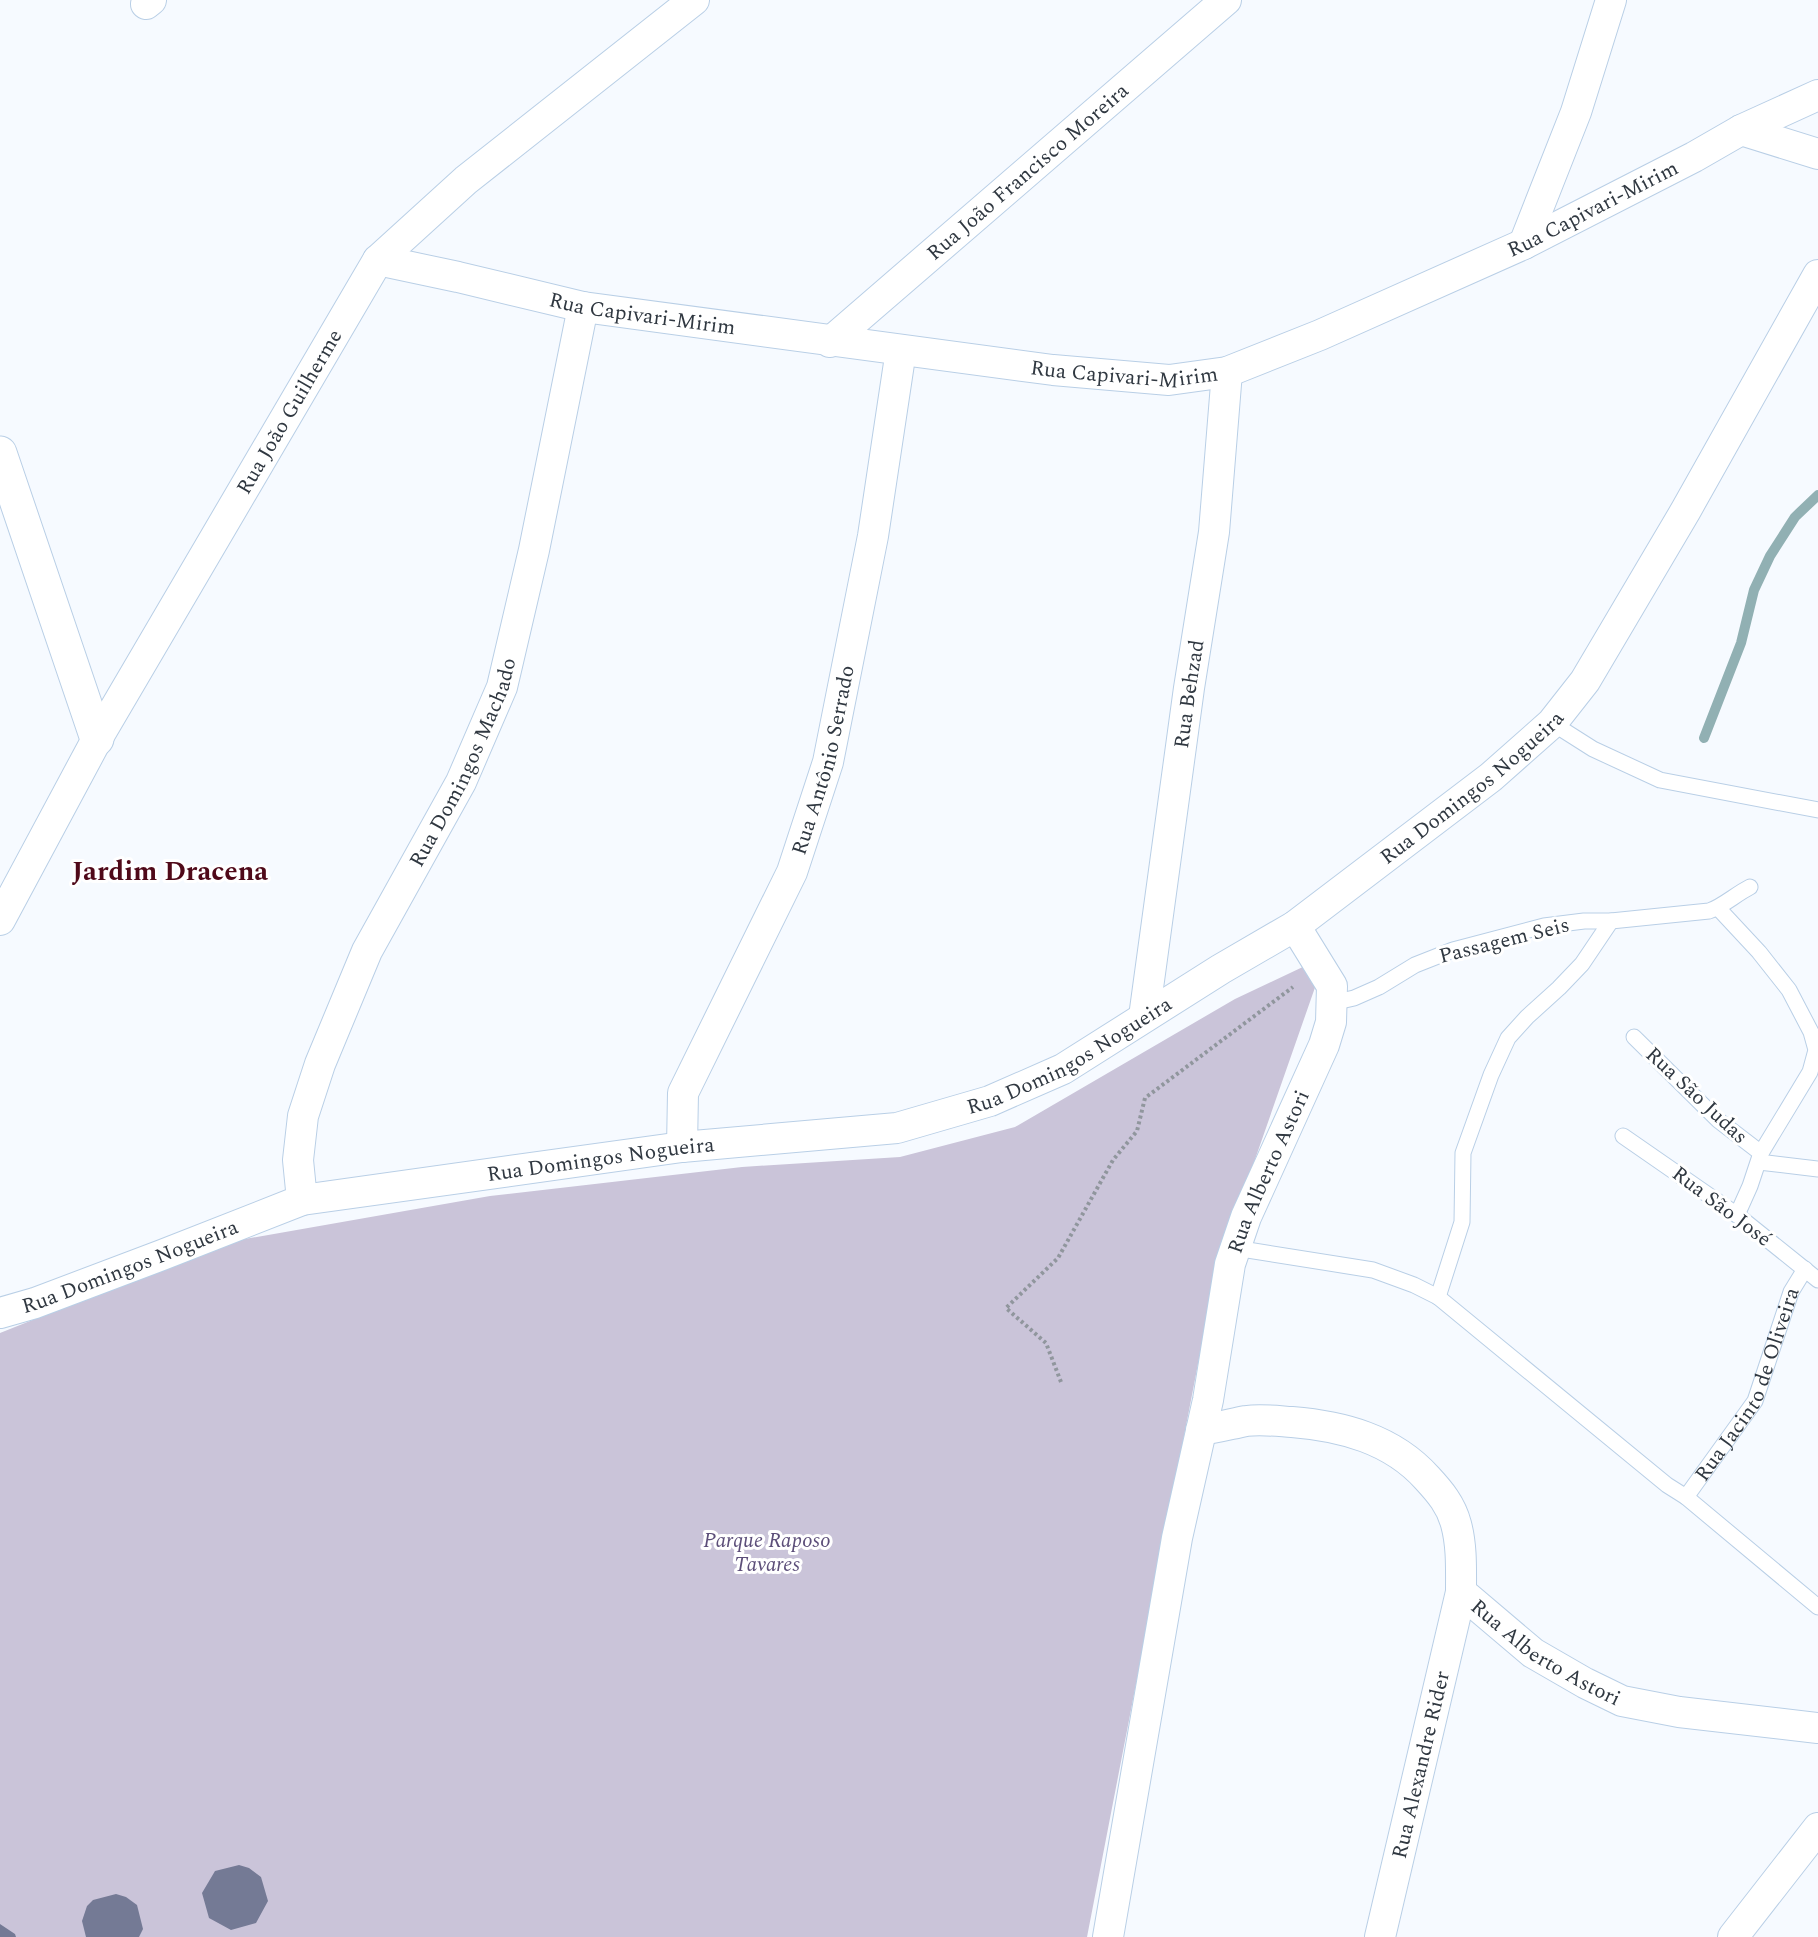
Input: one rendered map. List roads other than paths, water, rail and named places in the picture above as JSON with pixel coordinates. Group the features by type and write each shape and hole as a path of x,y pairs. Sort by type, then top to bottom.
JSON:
{"street":[{"name":"Rua João Guilherme","path":"0,920 97,739 378,260 466,180 694,0"},
{"name":"Rua João Francisco Moreira","path":"830,342 1226,0"},
{"path":"1524,244 1576,112 1611,0"},
{"name":"Rua Capivari-Mirim","path":"378,260 583,307 830,342 1053,370 1169,380 1227,372 1320,335 1524,244 1694,157 1741,130 1818,95"},
{"path":"1741,130 1818,153"},
{"name":"Rua Domingos Nogueira","path":"0,1313 35,1303 302,1200 682,1147 897,1128 990,1101 1063,1069 1295,926 1491,777 1552,723 1585,681 1686,510 1818,275"},
{"name":"Rua Domingos Machado","path":"302,1200 298,1160 303,1116 320,1064 367,951 461,782 502,687 534,550 583,307"},
{"name":"Rua Antônio Serrado","path":"682,1147 683,1093 792,872 828,762 873,536 901,350"},
{"name":"Rua Behzad","path":"1144,1017 1189,688 1215,532 1227,372"},
{"path":"0,453 97,739"},
{"name":"Rua Alberto Astori","path":"1108,1937 1177,1538 1208,1400 1230,1264 1246,1217 1324,1045 1331,1022 1332,986 1295,926"},
{"name":"Rua Alberto Astori","path":"1202,1430 1247,1421 1276,1421 1319,1424 1351,1431 1379,1442 1402,1455 1423,1473 1447,1500 1456,1522 1461,1553 1461,1592 1533,1653 1622,1701 1679,1712 1818,1728"},
{"name":"Rua Alexandre Rider","path":"1380,1937 1461,1592"},
{"path":"1733,1937 1818,1828"}],"lane":[{"path":"1552,723 1593,749 1660,780 1818,810"},
{"name":"Passagem Seis","path":"1332,1003 1354,998 1379,987 1415,965 1453,950 1544,926 1693,914 1718,908 1750,887"},
{"path":"1718,908 1759,952 1789,990 1812,1032 1816,1050 1810,1072 1760,1158 1737,1215"},
{"path":"1438,1297 1462,1222 1463,1153 1491,1076 1508,1038 1582,964 1611,921"},
{"name":"Rua São Judas","path":"1634,1037 1760,1158"},
{"name":"Rua São José","path":"1623,1136 1737,1215 1818,1280"},
{"path":"1760,1158 1818,1169"},
{"path":"1235,1248 1373,1270 1414,1285 1438,1297 1667,1485 1686,1497 1818,1608"},
{"name":"Rua Jacinto de Oliveira","path":"1686,1497 1755,1401 1791,1292 1805,1269"}],"waterway":[{"path":"1704,738 1741,643 1754,590 1770,556 1795,517 1818,495"}],"district":[{"name":"Jardim Dracena","path":"170,871"}],"park label":[{"name":"Parque Raposo Tavares","path":"767,1552"}]}
